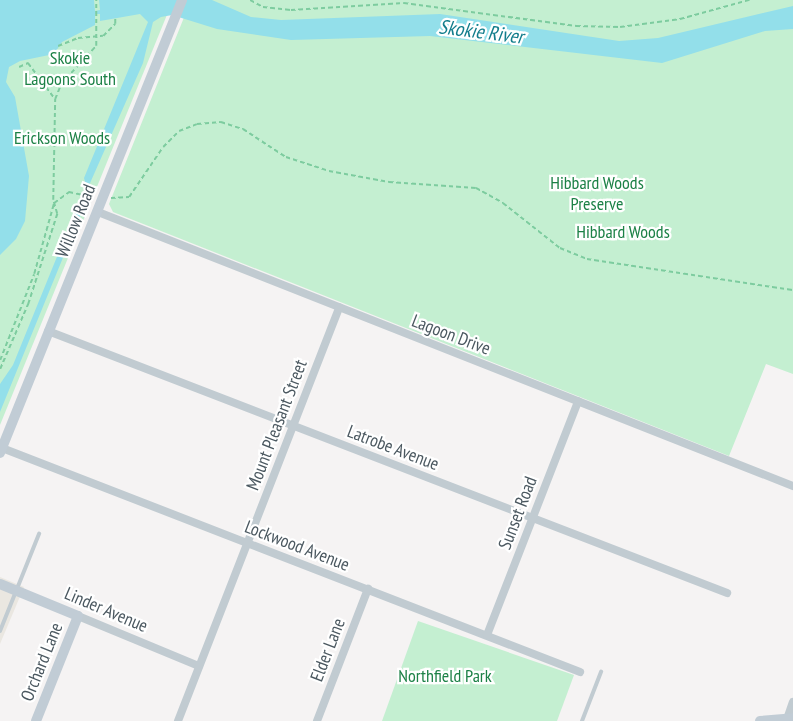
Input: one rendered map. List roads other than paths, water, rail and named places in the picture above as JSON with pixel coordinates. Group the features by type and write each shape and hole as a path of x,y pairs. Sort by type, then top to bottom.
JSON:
{"main road":[{"name":"Willow Road","path":"1,451 182,0"},
{"name":"Linder Avenue","path":"0,584 78,616"},
{"name":"Orchard Lane","path":"36,721 78,616"},
{"path":"760,721 790,718"}],"street":[{"name":"Lagoon Drive","path":"98,212 793,486"},
{"name":"Mount Pleasant Street","path":"178,721 339,307"},
{"name":"Latrobe Avenue","path":"48,331 727,593"},
{"name":"Sunset Road","path":"487,635 578,401"},
{"name":"Lockwood Avenue","path":"1,451 368,589 580,672"},
{"name":"Elder Lane","path":"317,721 368,589"},
{"name":"Linder Avenue","path":"78,616 199,666"},
{"path":"790,718 793,702"}],"lane":[{"path":"0,632 39,534"},
{"path":"582,721 601,672"}],"water":[{"name":"Skokie River","path":"0,0 94,0 95,11 100,10 99,0 212,0 251,17 281,20 440,14 619,41 658,38 793,6 793,29 765,31 662,63 430,36 291,40 217,29 172,15 161,17 153,22 143,63 87,190 84,178 148,22 140,14 100,21 100,14 95,14 95,25 62,42 54,54 20,61 9,67 6,82 15,97 29,176 25,221 16,239 0,255"},
{"path":"80,200 82,211 0,412 0,384 13,365"}],"park label":[{"name":"Skokie Lagoons South","path":"70,69"},
{"name":"Erickson Woods","path":"62,138"},
{"name":"Hibbard Woods Preserve","path":"597,194"},
{"name":"Hibbard Woods","path":"623,232"},
{"name":"Northfield Park","path":"445,676"}]}
